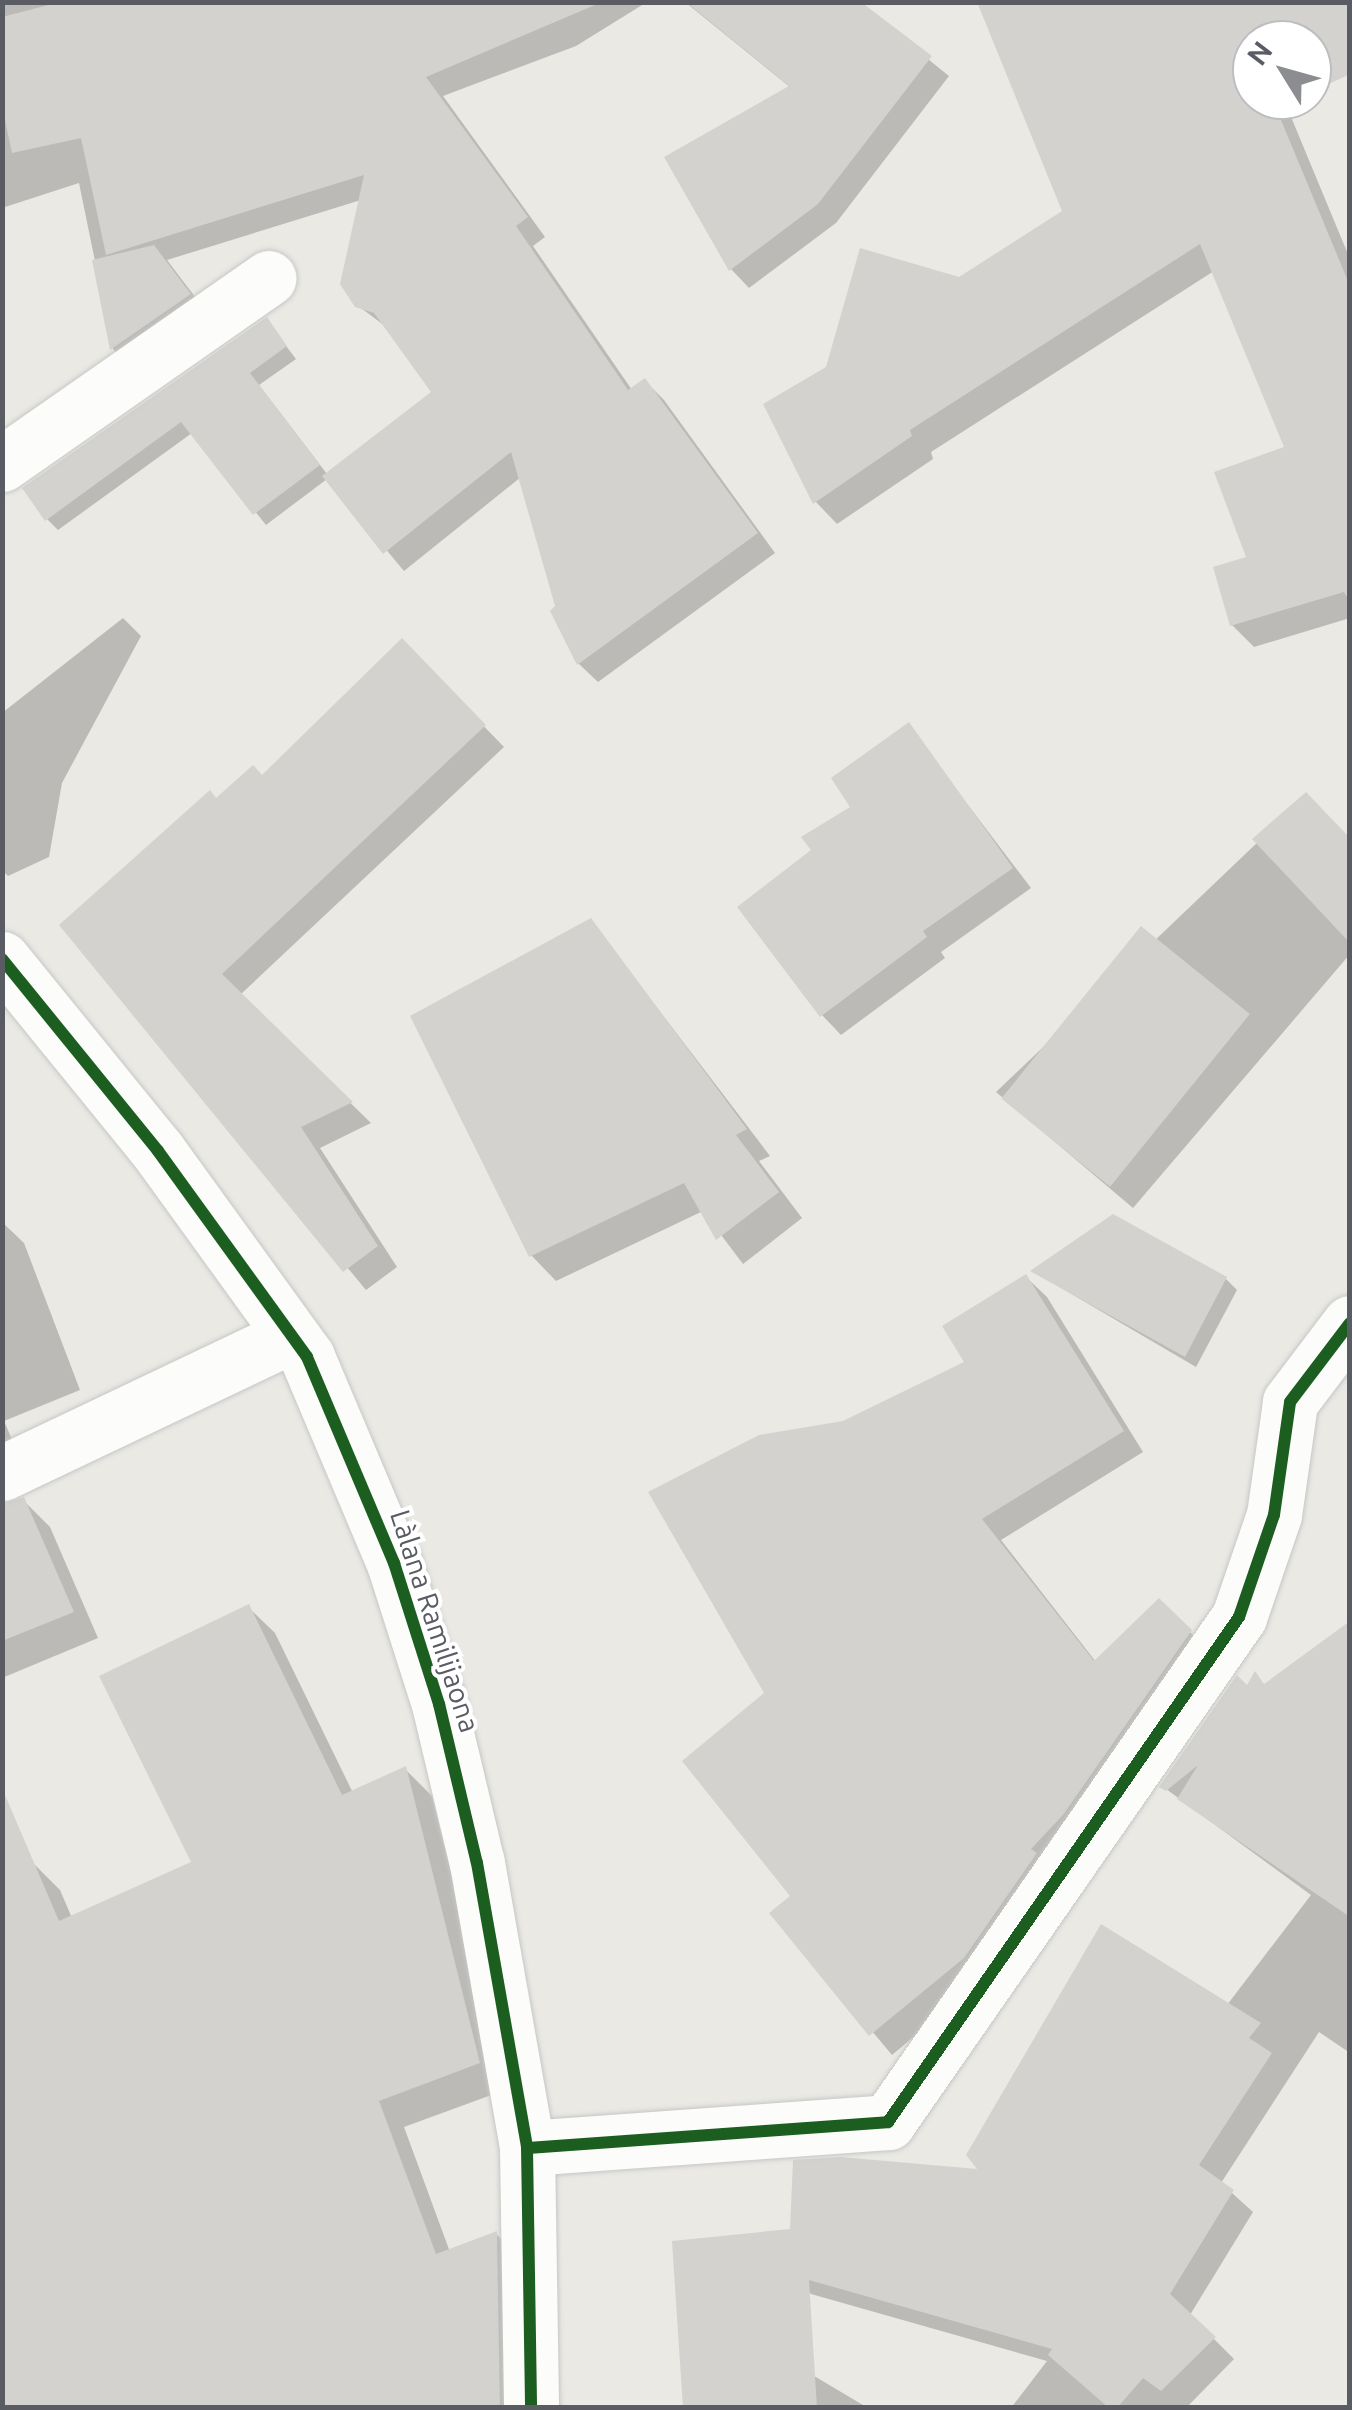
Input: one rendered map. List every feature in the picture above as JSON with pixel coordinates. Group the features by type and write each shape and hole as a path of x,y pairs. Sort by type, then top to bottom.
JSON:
{"street":[{"path":"2,464 269,278"},
{"name":"Làlana Ramilijaona","path":"2,958 158,1151 292,1336 338,1422 440,1704 477,1863 527,2148 531,2408"},
{"path":"527,2148 888,2122 1239,1616 1274,1515 1290,1402 1350,1323"},
{"path":"2,1474 292,1336"}],"building":[{"path":"60,2 602,2 426,77 528,217 516,226 628,390 645,378 758,533 577,665 550,611 555,606 511,452 383,554 322,476 431,392 374,313 355,307 340,284 364,175 106,255 81,138 12,153 2,106 2,17"},
{"path":"686,2 861,2 932,56 818,204 729,271 664,157 789,86"},
{"path":"977,2 1350,2 1350,74 1332,83 1332,20 1232,20 1232,120 1281,120 1350,286 1350,602 1344,592 1230,626 1213,567 1246,557 1214,472 1284,447 1200,244 910,430 912,436 813,504 763,404 826,367 860,248 959,277 1062,211"},
{"path":"154,245 191,294 110,350 92,260"},
{"path":"267,317 287,346 250,373 320,465 253,515 181,422 45,521 22,488"},
{"path":"402,638 486,725 222,974 353,1102 301,1127 378,1246 343,1272 59,925 210,790 216,798 253,765 262,775"},
{"path":"909,722 1013,868 923,931 927,937 820,1017 737,907 811,850 801,837 850,807 831,778"},
{"path":"1306,792 1350,838 1350,943 1252,839"},
{"path":"591,918 747,1129 736,1135 779,1192 716,1240 684,1183 529,1257 410,1016"},
{"path":"1141,926 1250,1014 1110,1187 1001,1099"},
{"path":"1113,1214 1227,1277 1185,1357 1030,1271"},
{"path":"1026,1274 1124,1431 982,1519 1094,1661 1159,1598 1192,1630 1063,1815 1031,1849 1037,1853 964,1958 869,2036 769,1913 790,1896 682,1761 764,1693 648,1492 759,1435 843,1421 964,1362 942,1326"},
{"path":"24,1497 74,1612 2,1641 2,1504"},
{"path":"249,1604 342,1795 406,1766 480,2063 379,2101 436,2254 497,2231 500,2408 2,2408 2,1788 59,1921 191,1862 99,1676"},
{"path":"1350,1621 1350,1917 1177,1799 1198,1765 1166,1791 1159,1787 1237,1675 1247,1685 1255,1671 1264,1684"},
{"path":"1101,1924 1261,2023 1249,2038 1272,2053 1199,2165 1234,2190 1170,2294 1216,2337 1161,2391 1143,2378 1117,2408 1109,2408 1048,2355 1052,2349 809,2280 817,2408 683,2408 672,2241 790,2229 793,2160 841,2157 977,2169 966,2155"}],"cycle path":[{"path":"2,959 158,1151 307,1357 394,1563 439,1704 477,1863 527,2148 531,2408"},
{"path":"527,2148 888,2122 1239,1617 1274,1515 1290,1402 1350,1323"}]}
